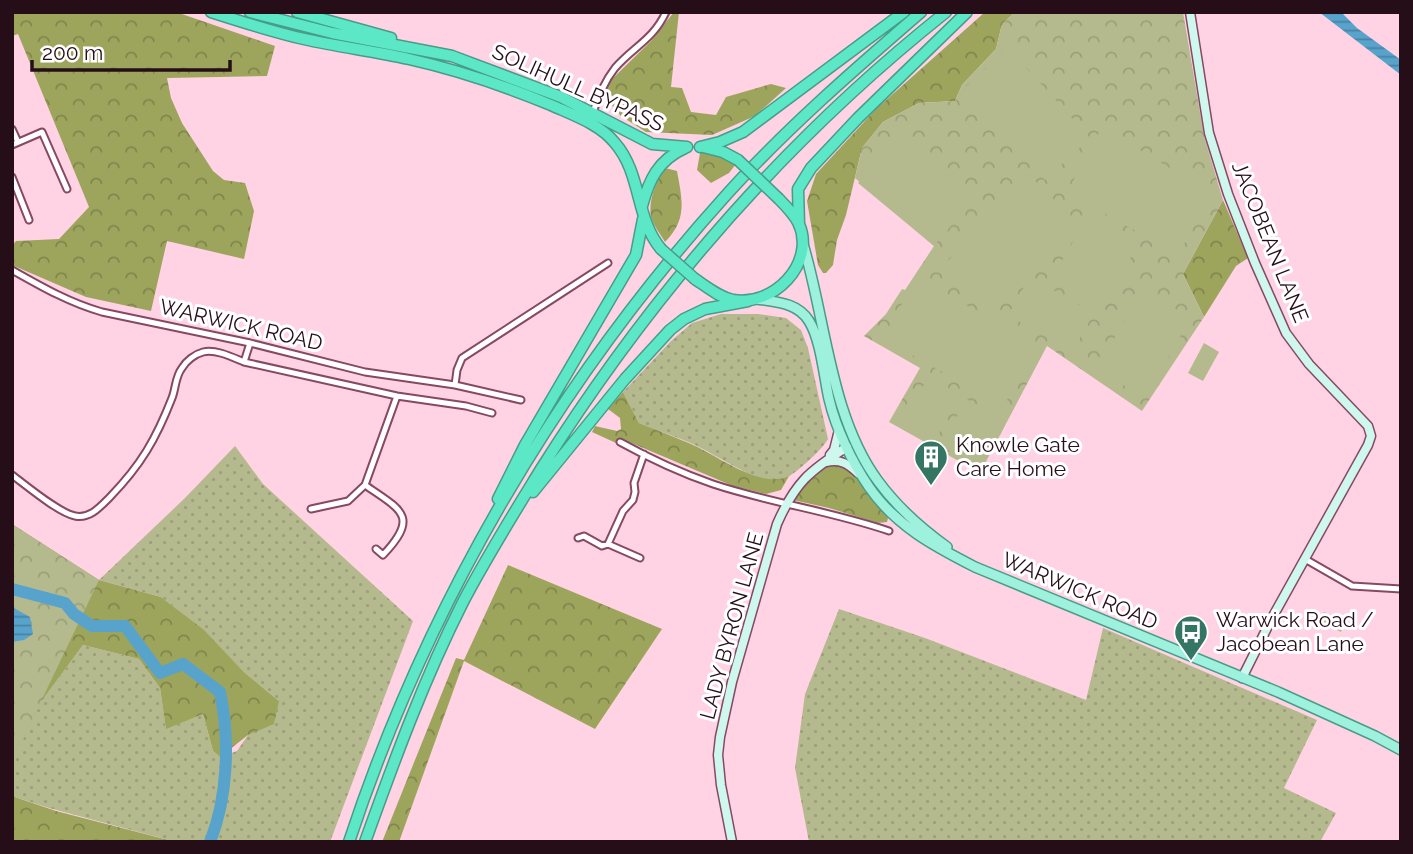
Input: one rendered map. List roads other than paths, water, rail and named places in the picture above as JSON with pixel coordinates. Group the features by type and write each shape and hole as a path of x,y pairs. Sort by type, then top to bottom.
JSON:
{"highway":[{"name":"SOLIHULL BYPASS","path":"211,12 303,39 454,70 524,94 578,117 606,133 616,144 631,167 642,215"},
{"name":"SOLIHULL BYPASS","path":"250,12 332,33 452,56 514,78 593,112 652,144 687,147"},
{"path":"297,12 452,56"},
{"path":"349,842 407,691 489,522 503,487 636,255 647,185 654,173 671,155 687,147 720,142 743,132 904,12"},
{"path":"489,522 570,393 618,324 660,271 730,191 827,96 921,12"},
{"path":"365,842 392,765 463,603 498,538 583,402 655,305 740,204 836,108 946,12"},
{"path":"463,603 526,502 554,464 658,343 695,313 712,307 753,300 775,292 785,283 796,266 802,239 797,194 804,178 908,69 967,12"},
{"path":"700,146 723,152 738,160 791,211 799,225"},
{"path":"642,215 651,236 661,249 695,279 727,298 753,300"}],"main road":[{"path":"802,239 849,422 877,481 930,535 975,567"},
{"path":"753,300 791,305 809,321 839,430 864,478 881,501 908,528 927,542 975,567"},
{"path":"834,372 834,389 849,438 847,447"},
{"name":"WARWICK ROAD","path":"975,567 1242,678 1401,750"}],"street":[{"path":"593,112 600,91 615,68 653,33 666,12"},
{"name":"JACOBEAN LANE","path":"1190,12 1209,133 1228,194 1261,276 1286,333 1309,365 1368,426 1371,436 1242,678"},
{"path":"12,129 15,143 42,132 67,189"},
{"path":"12,177 29,220"},
{"path":"455,385 457,370 463,358 608,263"},
{"name":"WARWICK ROAD","path":"12,270 82,306 250,343 365,372 455,385 521,400"},
{"path":"244,362 250,343"},
{"name":"WARWICK ROAD","path":"12,475 66,513 76,517 88,516 137,469 173,396 177,376 191,358 203,352 216,352 244,362 397,396 466,406 492,413"},
{"path":"466,406 470,389"},
{"path":"311,509 348,501 365,485 397,396"},
{"path":"823,462 834,450 839,430"},
{"path":"620,442 711,484 786,505 815,509 888,531"},
{"name":"LADY BYRON LANE","path":"732,842 721,785 719,755 723,718 777,524 804,478 847,447"},
{"path":"608,544 623,511 633,500 634,483 644,454"},
{"path":"823,462 840,461 848,464 864,478"},
{"path":"365,485 395,505 402,514 400,538 383,555 376,549"},
{"path":"583,527 581,537 602,545 608,544 640,558"},
{"path":"1304,559 1352,586 1401,589"}],"water":[{"path":"1319,12 1341,12 1357,28 1401,60 1401,75"},
{"path":"12,607 30,617 33,634 24,640 12,642"}],"waterway":[{"path":"12,589 65,603 74,614 92,626 125,626 160,673 183,664 220,692 226,748 224,787 210,842"}],"place":[{"name":"Knowle Gate Care Home","path":"931,487"},
{"name":"Warwick Road / Jacobean Lane","path":"1191,662"}]}
